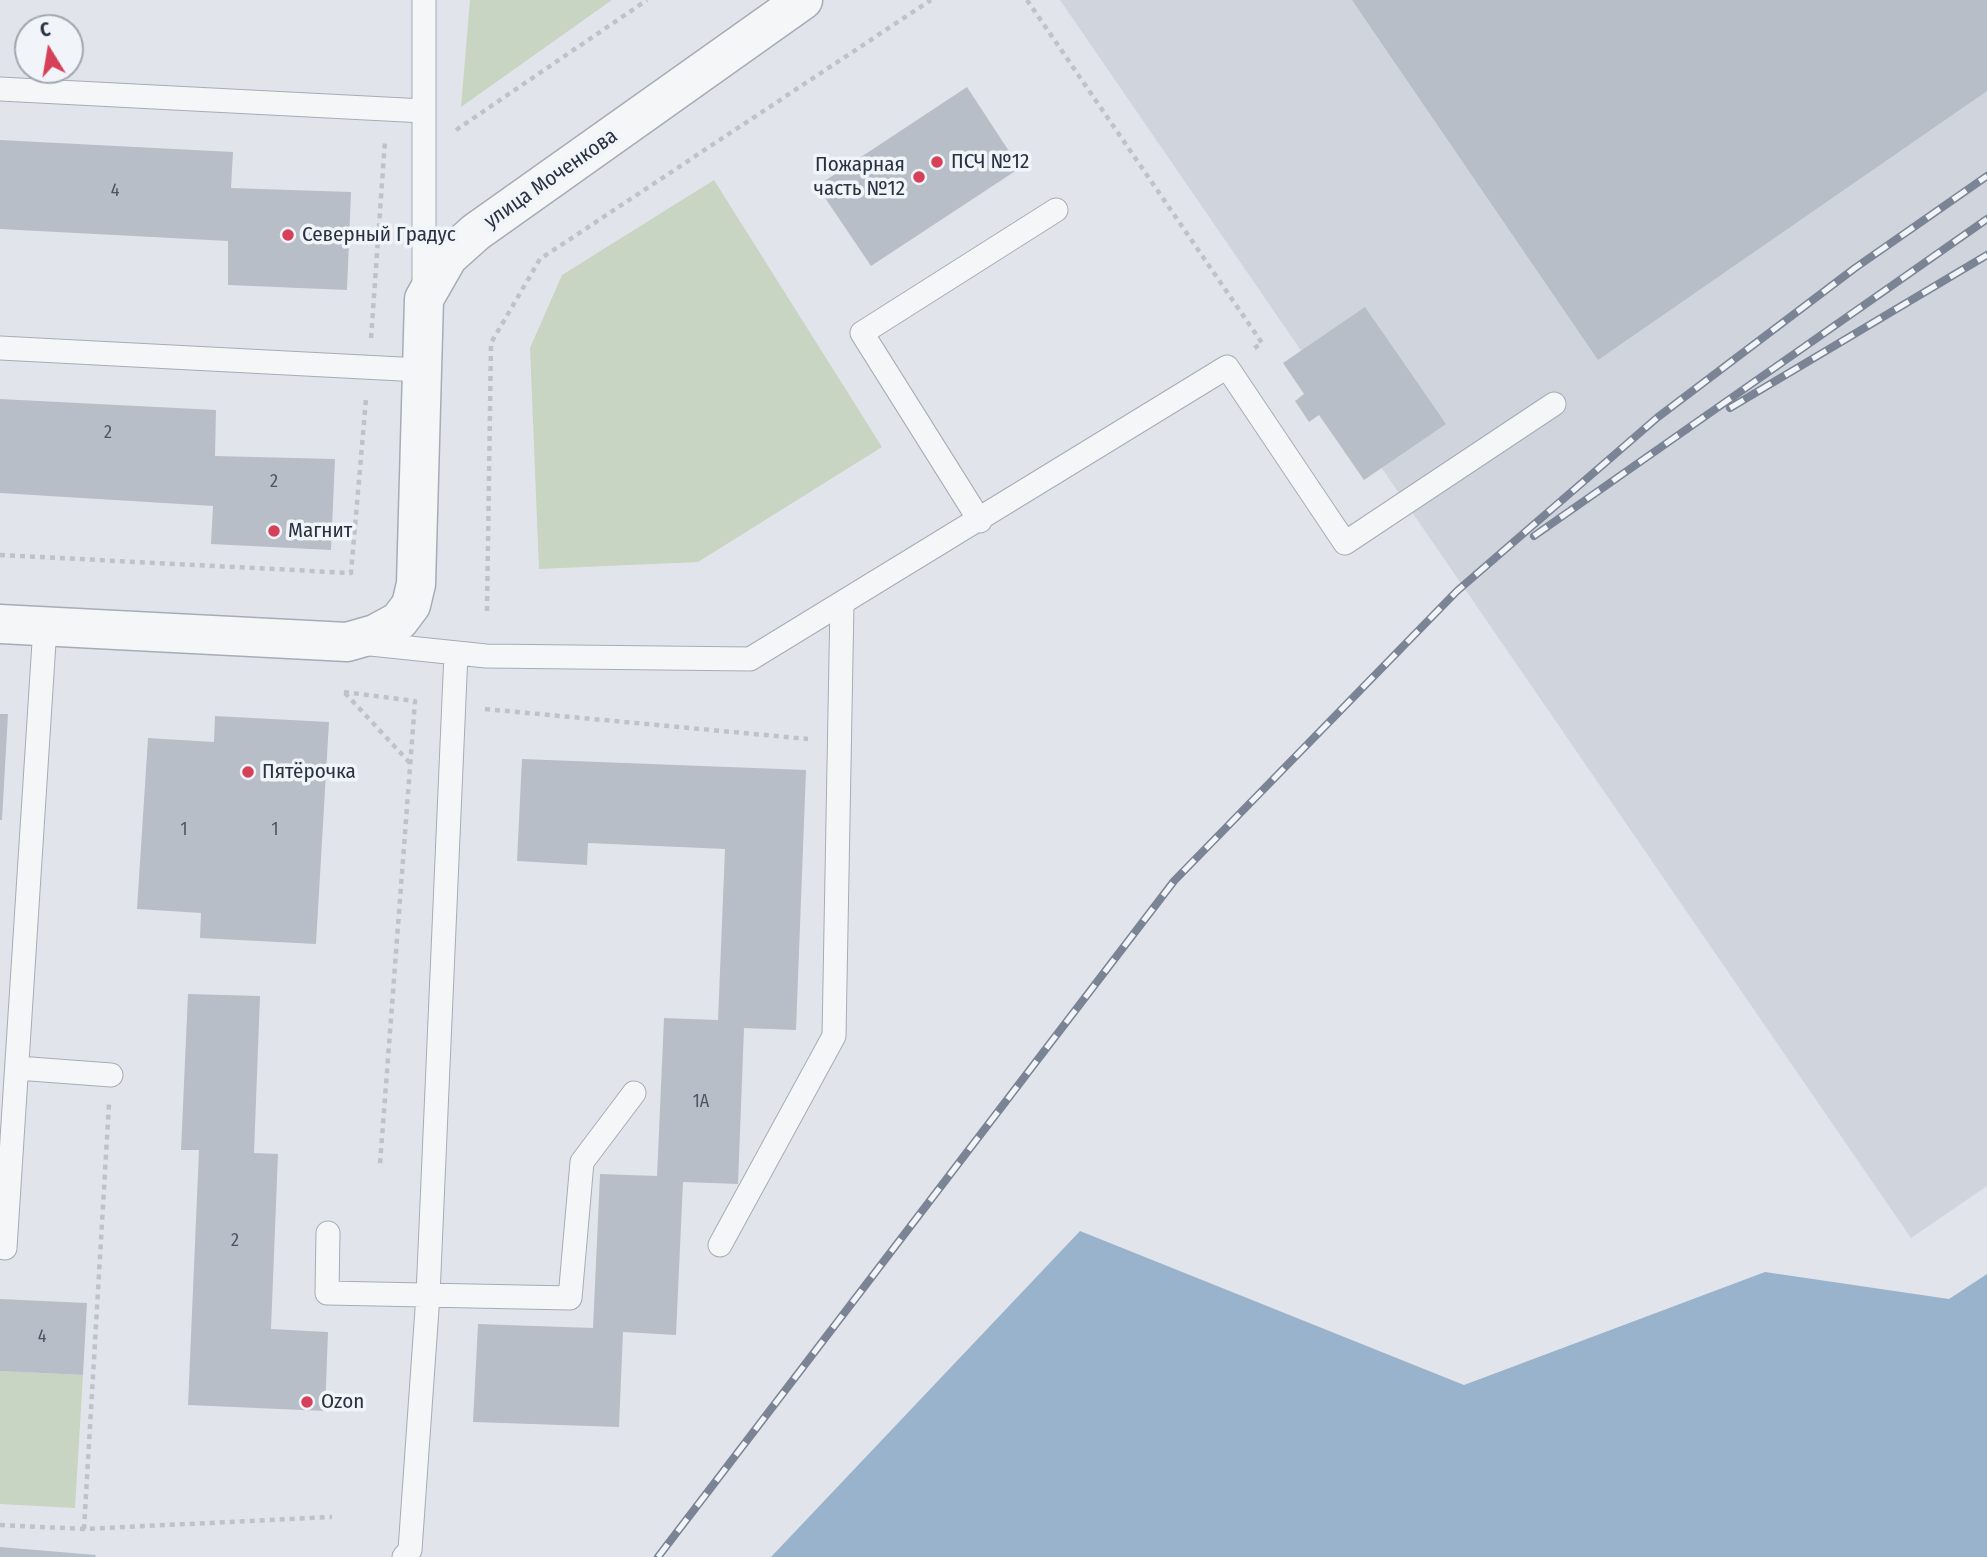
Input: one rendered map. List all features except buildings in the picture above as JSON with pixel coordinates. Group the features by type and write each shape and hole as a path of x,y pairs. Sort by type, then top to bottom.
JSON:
{"street":[{"name":"улица Моченкова","path":"347,642 374,634 399,621 411,605 416,584 424,299 448,257 475,232 803,0"},
{"path":"0,624 347,642"}],"lane":[{"path":"424,0 424,299"},
{"path":"0,89 424,111"},
{"path":"980,521 862,332 1056,210"},
{"path":"0,348 420,370"},
{"path":"347,642 457,653 750,659 980,521 1227,367 1345,543 1554,404"},
{"path":"720,1245 834,1036 842,603"},
{"path":"0,1247 5,1248 5,1172 17,1068 45,627"},
{"path":"404,1557 410,1550 428,1295 457,653"},
{"path":"17,1068 111,1075"},
{"path":"328,1233 327,1293 570,1298 582,1162 634,1093"}],"path":[{"path":"424,152 647,0"},
{"path":"487,611 491,343 540,259 931,0"},
{"path":"1027,0 1262,343 1227,367"},
{"path":"0,555 351,573 369,369 387,108"},
{"path":"410,764 344,692 839,742"},
{"path":"380,1164 415,701"},
{"path":"84,1529 111,1075"},
{"path":"0,1525 84,1529 332,1517"}],"shaded area":[{"path":"1060,0 1987,0 1987,1186 1911,1238"}],"green space":[{"path":"470,0 612,0 461,107"},
{"path":"714,180 882,447 698,562 539,569 530,348 562,275"},
{"path":"0,1371 83,1375 75,1508 0,1504"}],"water":[{"path":"1080,1231 1464,1385 1765,1272 1949,1299 1987,1274 1987,1557 771,1557"}],"railway":[{"path":"658,1557 1174,881 1457,591 1658,417 1855,268 1987,176"},
{"path":"1534,536 1987,219"},
{"path":"1730,408 1987,255"}],"place":[{"name":"ПСЧ №12","path":"937,162"},
{"name":"Пожарная часть №12","path":"919,177"},
{"name":"Северный Градус","path":"288,235"},
{"name":"Магнит","path":"274,531"},
{"name":"Пятёрочка","path":"248,772"},
{"name":"Ozon","path":"307,1402"}]}
